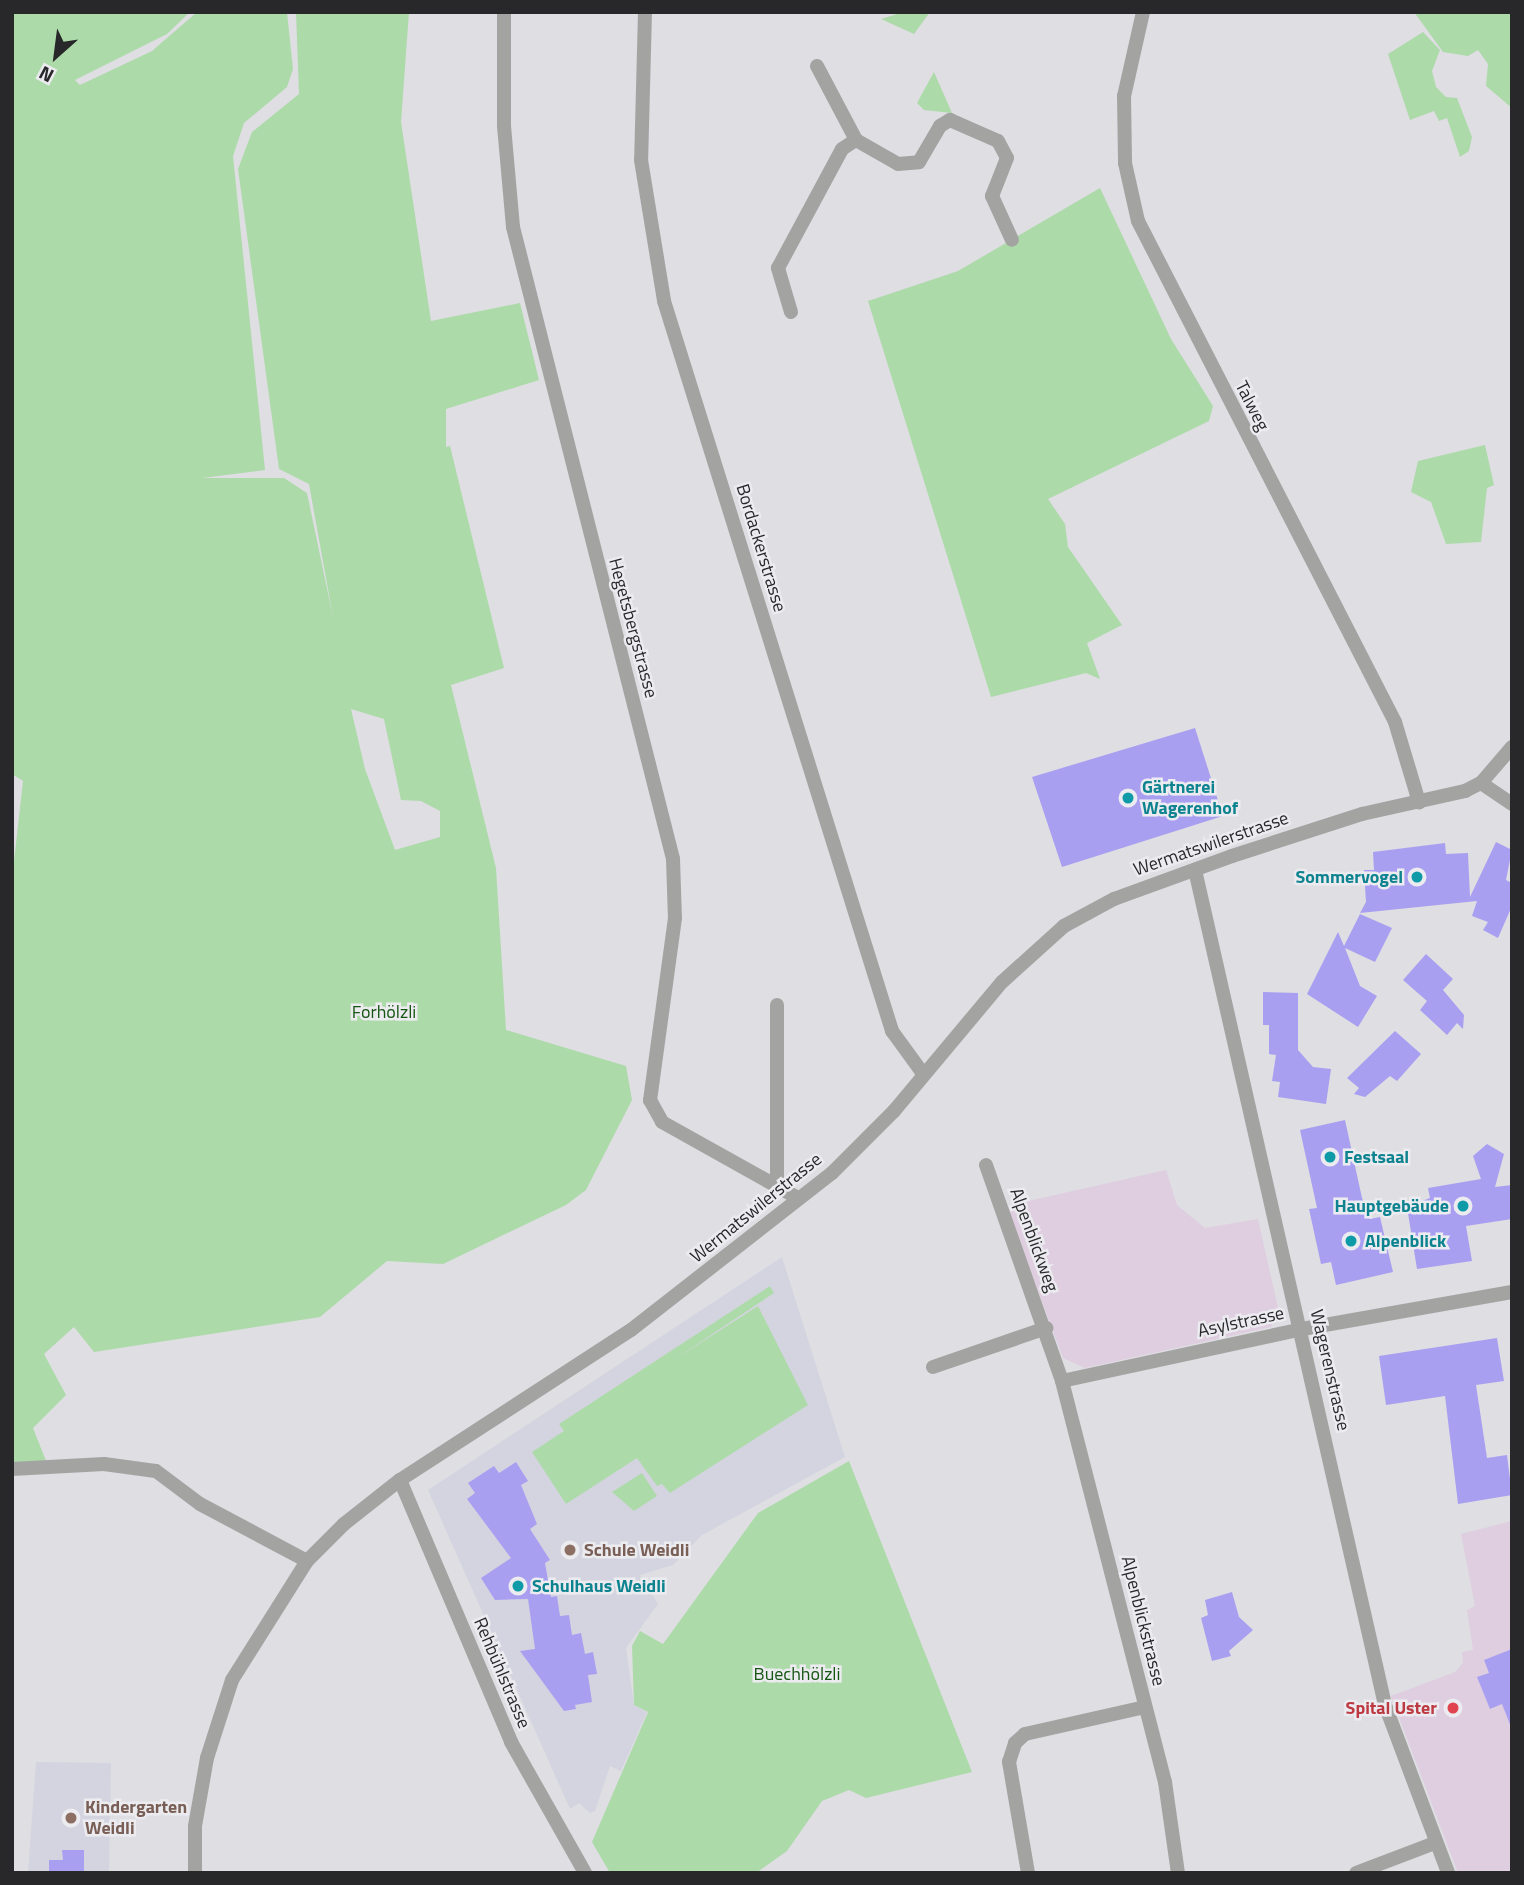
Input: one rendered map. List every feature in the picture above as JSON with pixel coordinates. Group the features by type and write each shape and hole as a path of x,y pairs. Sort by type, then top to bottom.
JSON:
{"street":[{"name":"Hegetsbergstrasse","path":"504,12 504,126 513,227 673,859 676,918 650,1100 662,1122 798,1198"},
{"name":"Bordackerstrasse","path":"645,12 641,160 664,301 892,1031 924,1075"},
{"name":"Talweg","path":"1143,12 1124,96 1125,163 1138,221 1395,722 1419,802"},
{"path":"817,66 856,140 909,167 919,162 940,126 950,120 998,141 1007,159 992,196 1012,240"},
{"path":"791,312 778,268 842,149 856,140"},
{"path":"1512,747 1481,783 1512,804"},
{"name":"Wermatswilerstrasse","path":"195,1873 195,1826 207,1758 232,1680 307,1560 400,1480 631,1330 860,1148 1002,982 1064,926 1114,899 1195,870 1362,814 1419,802 1481,783"},
{"name":"Wagerenstrasse","path":"1195,870 1302,1329 1385,1705 1434,1843 1448,1873"},
{"path":"777,1005 777,1186"},
{"name":"Alpenblickweg","path":"986,1165 1046,1328 1062,1381"},
{"name":"Asylstrasse","path":"1062,1381 1302,1329 1512,1292"},
{"path":"933,1367 1046,1328"},
{"name":"Alpenblickstrasse","path":"1062,1381 1165,1782 1178,1873"},
{"path":"12,1469 104,1464 156,1471 200,1504 307,1560"},
{"name":"Rehbühlstrasse","path":"400,1480 510,1742 584,1873"},
{"path":"1028,1873 1009,1762 1015,1743 1025,1734 1145,1707"},
{"path":"1356,1873 1434,1843"}],"shaded area":[{"path":"1166,1170 1177,1205 1205,1228 1258,1219 1279,1312 1271,1327 1085,1368 1063,1358 1006,1206"},
{"name":"Schule Weidli","path":"782,1257 845,1457 702,1535 673,1565 640,1575 658,1604 626,1648 634,1705 647,1712 621,1771 610,1766 595,1811 590,1813 579,1803 570,1809 428,1490"},
{"name":"Spital Uster","path":"1512,1521 1512,1873 1458,1873 1391,1696 1455,1672 1463,1663 1462,1652 1473,1650 1467,1610 1475,1606 1461,1534"},
{"name":"Kindergarten Weidli","path":"36,1762 111,1763 109,1873 28,1873"}],"green space":[{"name":"Forhölzli","path":"12,12 190,12 167,34 75,80 80,85 152,51 197,12 287,12 293,69 287,87 244,123 233,156 265,470 202,478 284,478 307,493 333,617 309,484 279,469 238,169 252,132 299,94 296,12 409,12 401,122 431,321 520,303 539,380 446,409 446,447 450,446 504,668 451,685 496,868 506,1030 626,1066 632,1100 586,1190 566,1205 443,1264 387,1261 320,1317 94,1352 74,1327 44,1354 66,1395 33,1428 48,1466 12,1469 12,879 23,781 12,774","holes":["351,709 384,719 401,800 421,801 440,811 440,837 395,850 365,769"]},
{"path":"904,12 930,12 914,34 881,19"},
{"path":"1414,12 1512,12 1512,108 1486,86 1488,64 1478,50 1468,56 1443,52"},
{"path":"1423,32 1440,50 1432,71 1436,87 1446,97 1457,98 1472,137 1469,151 1460,157 1447,118 1439,121 1434,111 1410,120 1388,54"},
{"path":"934,72 952,113 924,110 917,103"},
{"path":"1100,188 1171,339 1213,406 1209,421 1048,499 1065,524 1068,547 1122,625 1087,643 1100,679 1086,673 991,697 868,301 958,271"},
{"path":"1485,445 1494,485 1487,488 1481,542 1446,544 1431,502 1411,492 1418,461"},
{"path":"770,1286 774,1293 672,1361 758,1306 808,1405 670,1493 662,1484 657,1486 637,1458 566,1504 532,1452 564,1431 559,1424"},
{"name":"Buechhölzli","path":"849,1461 972,1772 866,1798 849,1790 822,1801 787,1851 756,1873 610,1873 592,1842 648,1712 634,1705 632,1646 640,1631 663,1644 758,1513"},
{"path":"642,1473 657,1496 634,1511 612,1492"}],"building":[{"name":"Gärtnerei Wagerenhof","path":"1195,728 1223,816 1062,867 1032,777"},
{"name":"Sommervogel","path":"1496,842 1512,850 1506,880 1512,883 1512,906 1498,938 1483,930 1488,922 1472,916 1477,901 1360,913 1366,902 1364,870 1374,870 1373,852 1445,843 1446,854 1468,853 1470,897"},
{"path":"1360,914 1392,928 1375,962 1345,948 1360,986 1377,996 1358,1027 1307,994 1338,932 1344,946"},
{"path":"1426,954 1453,979 1443,990 1464,1015 1463,1029 1457,1023 1447,1035 1420,1010 1427,1001 1403,980"},
{"path":"1263,992 1298,993 1298,1050 1313,1067 1331,1069 1326,1104 1278,1097 1280,1082 1272,1081 1276,1055 1269,1054 1269,1025 1263,1025"},
{"path":"1395,1031 1421,1054 1397,1081 1390,1076 1365,1097 1354,1094 1359,1088 1347,1078"},
{"path":"1345,1120 1362,1198 1370,1219 1380,1217 1393,1272 1336,1285 1331,1262 1321,1264 1309,1209 1317,1208 1300,1130"},
{"name":"Hauptgebäude","path":"1487,1144 1504,1154 1495,1187 1512,1185 1512,1219 1466,1226 1472,1261 1417,1269 1407,1207 1430,1198 1428,1188 1481,1179 1473,1156"},
{"path":"1497,1338 1504,1381 1476,1385 1487,1458 1507,1455 1512,1495 1458,1504 1445,1396 1386,1405 1379,1356"},
{"name":"Schulhaus Weidli","path":"516,1462 528,1481 521,1485 537,1524 530,1529 550,1560 545,1563 551,1597 557,1596 560,1616 569,1615 572,1635 581,1633 585,1654 593,1652 597,1674 588,1675 592,1702 575,1705 576,1709 564,1711 520,1651 535,1649 528,1599 495,1600 481,1578 511,1558 467,1499 475,1493 468,1483 494,1466 499,1473"},
{"path":"1232,1592 1239,1617 1253,1630 1229,1651 1231,1656 1212,1661 1201,1618 1208,1615 1205,1600"},
{"path":"1512,1649 1511,1727 1502,1704 1490,1709 1477,1677 1489,1673 1484,1660"},
{"name":"Kindergarten Weidli","path":"62,1850 84,1850 84,1871 49,1873 49,1860 63,1860"}],"place":[{"name":"Gärtnerei Wagerenhof","path":"1128,798"},
{"name":"Sommervogel","path":"1417,877"},
{"name":"Festsaal","path":"1330,1157"},
{"name":"Hauptgebäude","path":"1463,1206"},
{"name":"Alpenblick","path":"1351,1241"},
{"name":"Schule Weidli","path":"570,1550"},
{"name":"Schulhaus Weidli","path":"518,1586"},
{"name":"Spital Uster","path":"1453,1708"},
{"name":"Kindergarten Weidli","path":"71,1818"}]}
